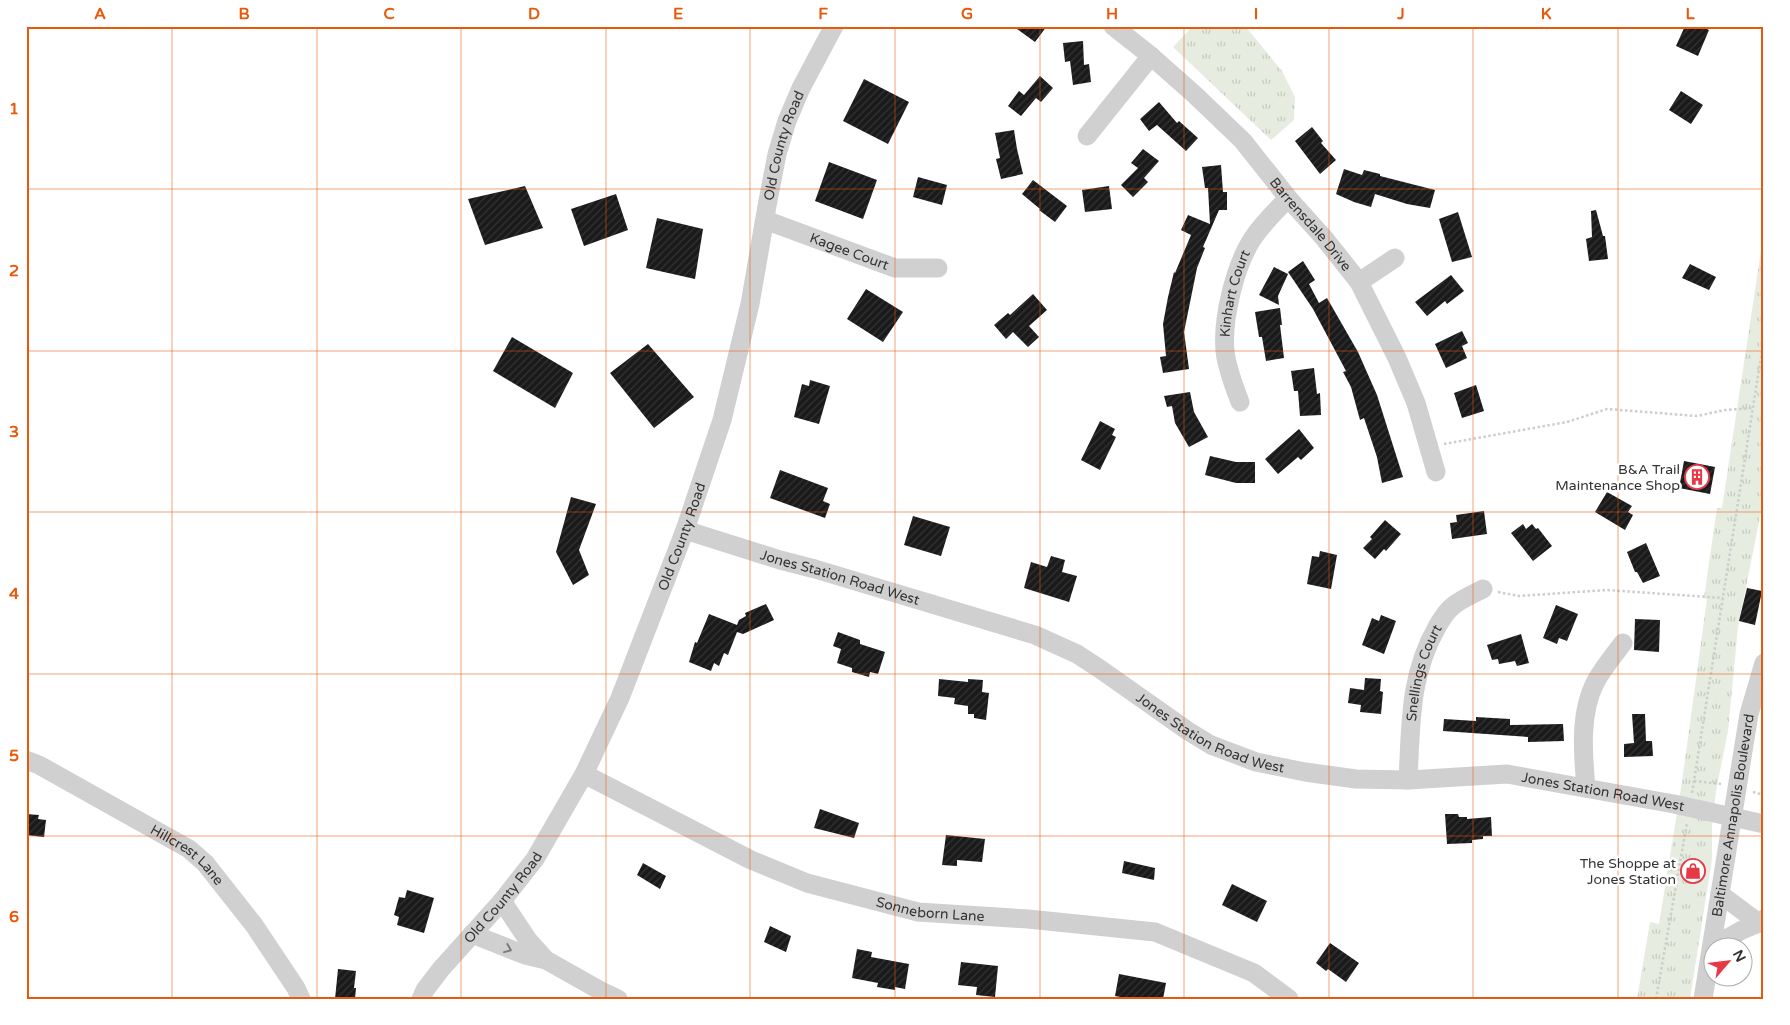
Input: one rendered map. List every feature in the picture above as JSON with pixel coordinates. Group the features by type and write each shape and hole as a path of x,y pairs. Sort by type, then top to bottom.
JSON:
{"street":[{"name":"Old County Road","path":"421,999 425,990 441,969 502,901 535,859 584,774 620,698 685,530 722,420 750,304 764,220 787,121 834,26"},
{"name":"Barrensdale Drive","path":"1113,26 1151,56 1243,141 1359,282 1398,360 1416,402 1436,472"},
{"path":"1087,136 1151,56"},
{"name":"Kinhart Court","path":"1240,402 1225,352 1224,328 1227,306 1252,239 1288,198"},
{"name":"Kagee Court","path":"764,220 895,268 938,268"},
{"path":"1359,282 1395,258"},
{"name":"Jones Station Road West","path":"685,530 1034,635 1077,654 1188,732 1211,745 1256,762 1305,772 1356,779 1408,780 1507,774 1690,807 1764,824"},
{"name":"Snellings Court","path":"1408,780 1410,720 1418,671 1431,638 1443,617 1452,606 1483,589"},
{"path":"1586,788 1583,742 1589,700 1596,681 1623,643"},
{"name":"Baltimore Annapolis Boulevard","path":"1713,938 1749,714 1764,663"},
{"name":"Hillcrest Lane","path":"26,760 39,765 188,849 205,863 254,925 296,988 301,999"},
{"name":"Sonneborn Lane","path":"584,774 751,860 807,883 918,912 1028,919 1155,932 1254,973 1289,999"},
{"path":"1720,894 1762,921"},
{"path":"502,901 528,940 546,960 599,995 618,999"},
{"path":"1728,938 1762,921"},
{"path":"472,934 525,956 546,960"}],"path":[{"path":"1656,999 1690,807 1764,338"},
{"path":"1429,447 1568,422 1607,409 1697,416 1725,410 1752,408"},
{"path":"1483,589 1519,596 1607,590 1723,598"},
{"path":"1694,781 1721,784"}],"green space":[{"path":"1193,26 1245,26 1282,71 1295,97 1294,120 1271,140 1173,47"},
{"path":"1764,231 1764,497 1738,627 1728,731 1716,791 1712,826 1712,859 1690,999 1637,999 1650,922 1659,924 1682,782 1707,599 1704,598 1717,508 1722,508"}],"building":[{"path":"1013,26 1047,26 1035,42"},
{"path":"1685,26 1700,26 1709,30 1698,56 1676,46"},
{"path":"1083,41 1084,65 1089,64 1091,82 1073,85 1070,61 1065,62 1063,43"},
{"path":"1040,76 1053,88 1041,102 1036,98 1021,116 1008,106 1019,91 1024,95"},
{"path":"864,79 909,102 888,144 843,121"},
{"path":"1681,91 1703,105 1691,124 1669,110"},
{"path":"1159,102 1177,123 1179,121 1198,138 1186,151 1157,125 1149,131 1140,119"},
{"path":"1312,127 1323,141 1321,143 1336,160 1320,174 1295,141"},
{"path":"1014,130 1023,174 1001,179 996,159 1000,158 995,133"},
{"path":"1143,149 1159,161 1144,178 1148,182 1133,197 1121,185 1138,168 1131,163"},
{"path":"829,162 877,180 863,219 815,201"},
{"path":"1221,165 1223,192 1227,192 1227,210 1219,210 1203,247 1205,248 1197,268 1184,332 1189,369 1163,373 1160,357 1166,356 1163,324 1168,297 1174,272 1191,235 1181,230 1188,215 1210,224 1208,188 1205,188 1202,167"},
{"path":"1344,169 1362,175 1364,170 1435,190 1430,208 1407,204 1375,194 1371,207 1336,194"},
{"path":"918,177 947,185 942,205 913,197"},
{"path":"1033,180 1067,206 1055,222 1022,194"},
{"path":"525,186 543,228 485,245 468,199"},
{"path":"1109,186 1112,209 1085,212 1082,190"},
{"path":"616,194 628,230 584,246 571,209"},
{"path":"1596,210 1603,236 1605,236 1608,259 1589,261 1586,239 1592,237 1591,211"},
{"path":"1458,212 1472,257 1452,262 1439,219"},
{"path":"657,218 703,229 695,279 646,268"},
{"path":"1303,261 1315,280 1309,284 1319,303 1327,298 1358,352 1377,395 1403,477 1382,483 1377,457 1364,418 1360,420 1351,387 1343,372 1346,371 1313,309 1288,272"},
{"path":"1690,264 1716,277 1709,290 1682,278"},
{"path":"1274,267 1288,274 1278,296 1279,305 1259,295"},
{"path":"1451,275 1464,291 1447,304 1445,301 1427,316 1415,302"},
{"path":"866,289 903,312 883,342 847,319"},
{"path":"1033,294 1047,310 1029,326 1039,337 1028,347 1013,332 1006,339 994,325 1008,313 1010,315"},
{"path":"1280,308 1284,358 1266,361 1262,337 1259,337 1255,312"},
{"path":"1462,331 1468,343 1462,346 1467,358 1446,368 1435,344"},
{"path":"512,337 573,373 555,408 493,371"},
{"path":"648,344 694,397 654,428 610,373"},
{"path":"1314,368 1317,394 1320,393 1321,415 1300,416 1298,391 1294,391 1291,371"},
{"path":"810,380 830,386 819,424 794,417 802,384 809,386"},
{"path":"1476,385 1484,411 1462,418 1454,393"},
{"path":"1190,392 1194,412 1208,437 1189,447 1175,423 1172,406 1167,407 1164,396"},
{"path":"1100,421 1115,429 1112,435 1116,437 1100,470 1081,460"},
{"path":"1299,429 1314,448 1301,460 1298,457 1278,474 1265,459"},
{"path":"1210,456 1236,462 1255,462 1255,483 1236,483 1205,475"},
{"name":"B&A Trail Maintenance Shop","path":"1684,461 1715,467 1710,494 1679,488"},
{"path":"780,470 828,488 823,501 830,504 825,518 770,498"},
{"path":"1607,492 1632,506 1628,512 1633,515 1625,530 1595,512"},
{"path":"571,497 596,504 579,550 589,575 573,585 556,552"},
{"path":"1484,511 1487,534 1452,539 1450,523 1457,522 1456,515"},
{"path":"913,516 950,527 941,556 904,545"},
{"path":"1385,520 1401,534 1386,551 1384,549 1375,559 1363,548 1372,539 1370,537"},
{"path":"1523,524 1526,529 1532,524 1536,529 1538,528 1552,546 1533,561 1511,533"},
{"path":"1646,543 1660,576 1643,583 1637,572 1635,572 1627,552"},
{"path":"1320,551 1337,555 1331,589 1307,584 1312,556 1319,557"},
{"path":"1051,556 1065,560 1062,572 1077,576 1069,602 1024,588 1031,562 1047,567"},
{"path":"1747,588 1762,591 1755,625 1739,621"},
{"path":"766,604 774,620 743,634 737,632 728,655 724,653 719,666 714,663 711,671 689,662 695,642 697,643 709,614 737,625 739,620 746,616 745,613"},
{"path":"1556,605 1578,614 1567,641 1559,638 1557,644 1543,638"},
{"path":"1381,615 1396,621 1384,654 1362,645 1372,618 1379,621"},
{"path":"1635,619 1660,620 1659,652 1634,650"},
{"path":"838,632 860,640 860,644 885,652 878,674 870,672 869,677 852,672 852,668 837,663 841,649 833,646"},
{"path":"1521,634 1529,663 1517,666 1515,661 1499,664 1498,659 1492,660 1487,645"},
{"path":"1365,678 1381,679 1380,691 1383,692 1381,714 1360,712 1361,705 1348,703 1350,688 1364,690"},
{"path":"939,679 968,682 968,679 983,680 982,692 989,693 986,720 974,718 974,714 968,714 968,706 954,704 955,698 938,696"},
{"path":"1632,714 1645,714 1646,741 1652,741 1653,756 1624,757 1624,744 1634,743"},
{"path":"1476,717 1510,719 1510,725 1563,724 1564,741 1528,742 1528,737 1443,731 1444,719 1476,721"},
{"path":"820,809 859,823 854,838 814,828"},
{"path":"26,814 39,815 38,819 46,820 44,837 26,835"},
{"path":"1445,814 1458,814 1459,817 1467,817 1467,819 1491,817 1492,836 1483,836 1483,839 1472,840 1472,843 1447,844"},
{"path":"946,835 985,839 982,862 957,860 957,866 942,865"},
{"path":"1124,861 1155,868 1154,880 1122,873"},
{"path":"643,863 666,876 660,889 637,875"},
{"path":"1232,884 1267,901 1257,922 1222,905"},
{"path":"407,890 434,898 424,933 397,925 399,917 394,915 399,897 405,898"},
{"path":"770,926 791,936 786,952 764,942"},
{"path":"1330,943 1359,963 1346,982 1316,963"},
{"path":"857,949 872,952 871,957 909,964 905,989 895,987 895,990 877,987 878,983 852,978"},
{"path":"961,962 998,966 995,997 976,995 977,987 958,985"},
{"path":"338,969 356,971 355,999 335,999"},
{"path":"1119,974 1166,983 1163,999 1130,999 1115,996"}],"place":[{"name":"B&A Trail Maintenance Shop","path":"1697,477"},
{"name":"The Shoppe at Jones Station","path":"1693,871"}]}
